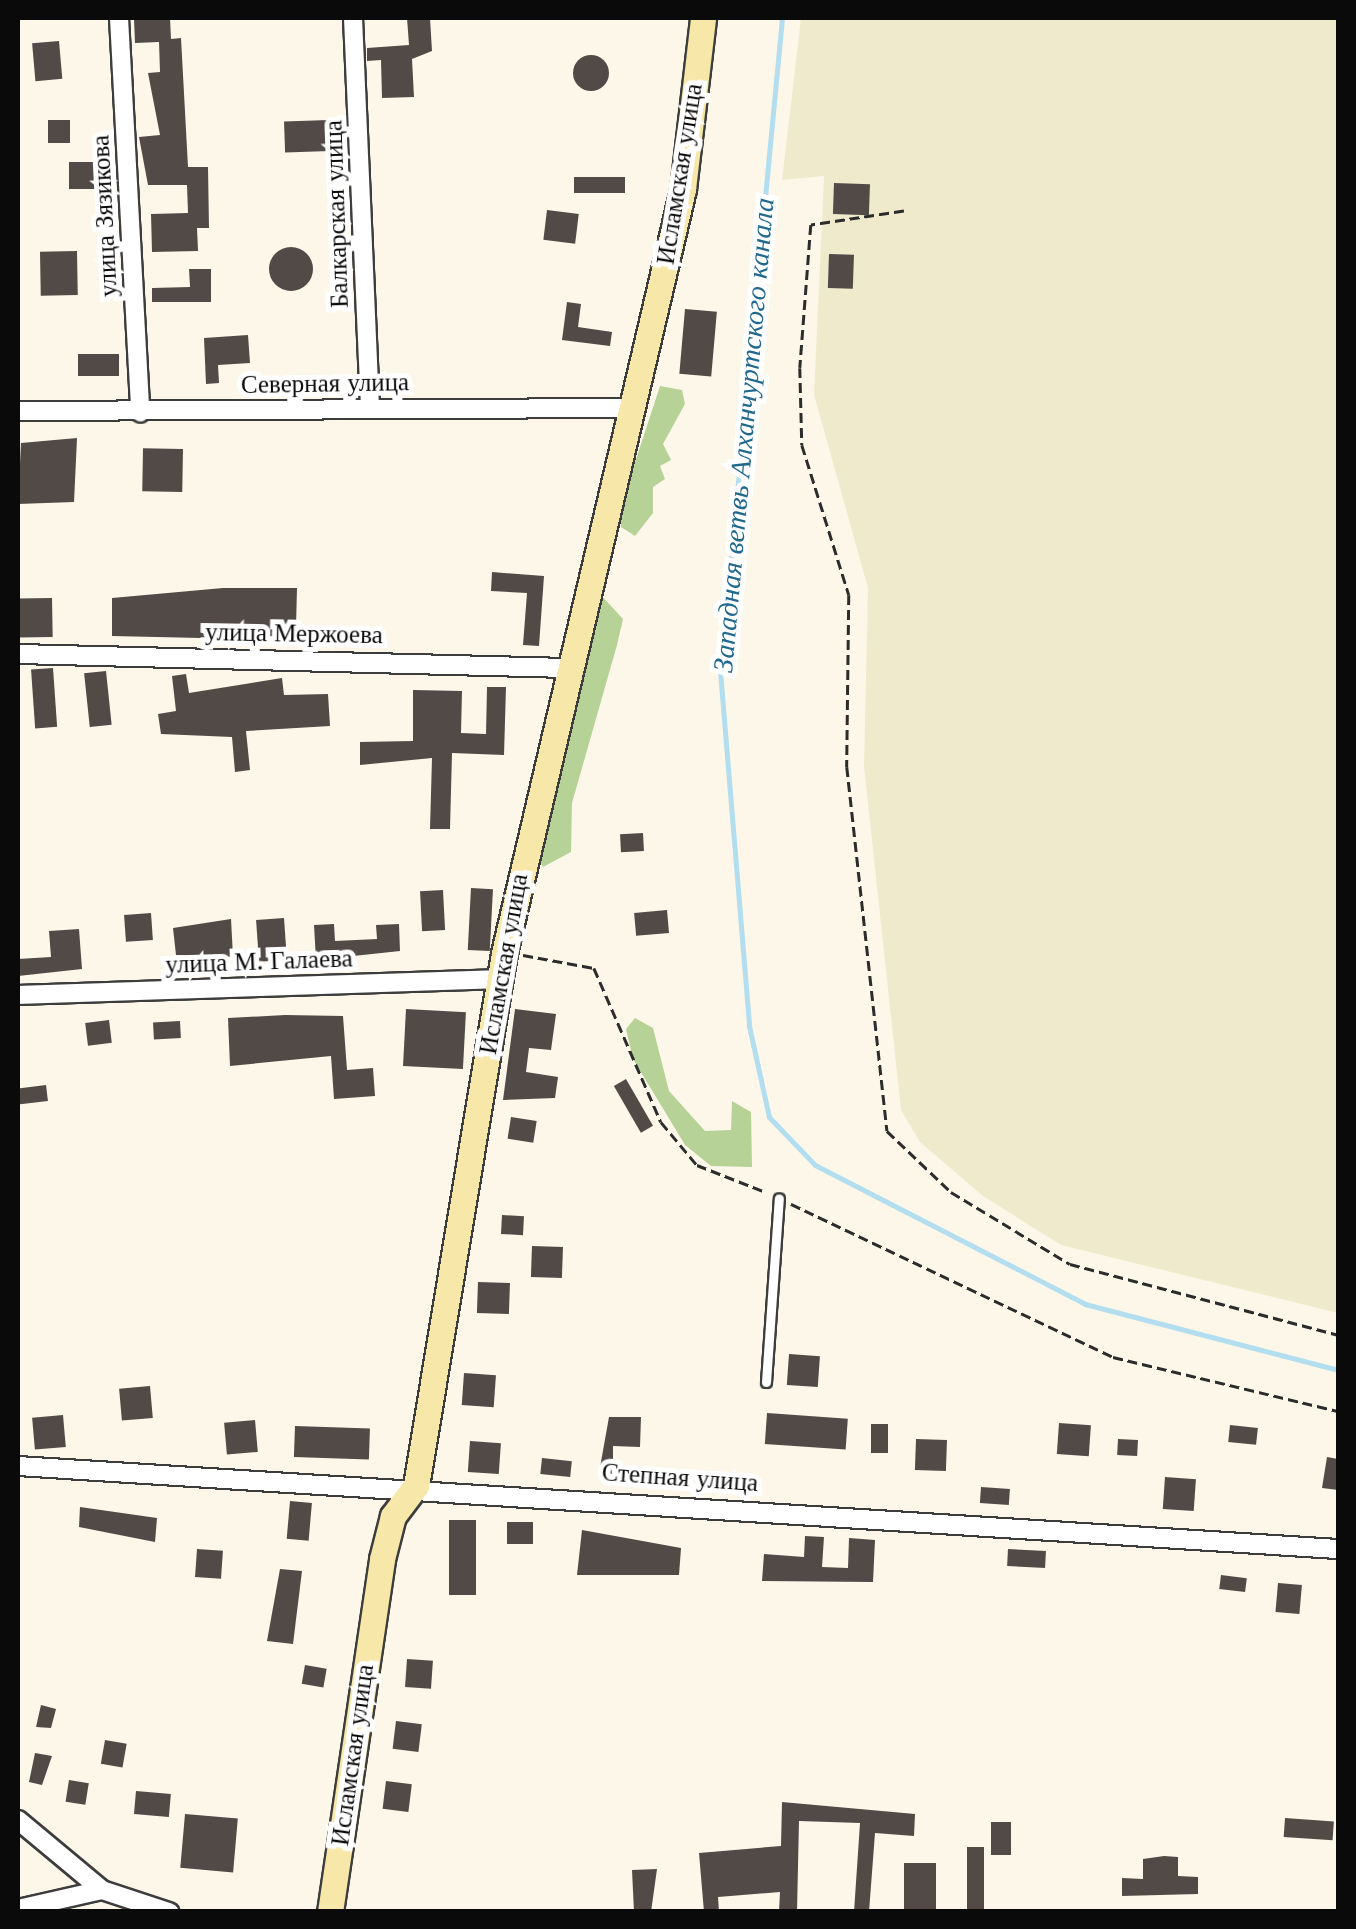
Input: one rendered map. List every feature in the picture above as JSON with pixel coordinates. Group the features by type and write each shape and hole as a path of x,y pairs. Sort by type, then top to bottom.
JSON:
{"street":[{"name":"улица Зязикова","path":"119,18 140,412"},
{"name":"Балкарская улица","path":"353,18 370,408"},
{"name":"Исламская улица","path":"330,1912 382,1559 393,1516 416,1486 502,966 568,668 683,189 704,18"},
{"name":"Северная улица","path":"18,411 633,408"},
{"name":"улица Мержоева","path":"18,654 568,668"},
{"name":"улица М. Галаева","path":"18,995 502,966"},
{"name":"Степная улица","path":"18,1466 416,1486 1338,1549"},
{"path":"18,1820 102,1890 169,1912"},
{"path":"18,1909 102,1890"}],"lane":[{"path":"766,1382 779,1198"}],"path":[{"path":"904,212 811,224 800,368 802,445 849,595 848,767 887,1131 950,1192 1070,1264 1338,1334"},
{"path":"502,966 594,968 661,1122 697,1164 779,1198 1113,1357 1338,1411"}],"shaded area":[{"path":"801,18 1338,18 1338,1313 1061,1245 983,1196 920,1142 901,1110 864,766 868,588 814,395 824,176 782,180"}],"green space":[{"path":"660,386 682,390 685,404 663,444 671,460 660,466 665,479 653,487 653,513 635,536 621,527 620,508"},
{"path":"600,594 623,619 572,803 571,852 543,867 536,854"},
{"path":"635,1018 653,1028 669,1091 705,1131 731,1130 732,1101 751,1112 752,1167 711,1166 685,1145 633,1059 626,1029"}],"building":[{"path":"170,18 171,39 181,38 188,167 208,167 209,228 197,228 198,251 152,252 151,214 188,213 187,185 148,185 139,137 160,135 148,73 160,72 159,42 135,43 134,19"},
{"path":"407,18 430,18 432,51 412,59 414,97 382,98 381,60 367,61 367,48 409,45"},
{"path":"59,41 62,79 35,81 32,43"},
{"path":"591,55 604,60 609,73 604,86 591,91 578,86 573,73 578,60"},
{"path":"48,120 70,120 70,143 48,143"},
{"path":"329,120 330,151 285,153 284,122"},
{"path":"69,162 104,162 104,189 69,189"},
{"path":"574,177 625,177 625,193 574,193"},
{"path":"834,183 870,184 869,215 833,214"},
{"path":"547,210 579,214 575,244 543,240"},
{"path":"291,247 306,254 313,269 306,284 291,291 276,284 269,269 276,254"},
{"path":"77,251 78,295 41,296 40,252"},
{"path":"829,254 854,255 853,289 828,288"},
{"path":"189,269 211,269 211,302 152,302 152,288 190,287"},
{"path":"567,302 581,304 578,327 612,332 610,346 562,340"},
{"path":"685,309 717,312 711,377 679,374"},
{"path":"248,335 250,363 218,365 219,383 206,384 204,338"},
{"path":"78,354 119,354 119,376 78,376"},
{"path":"77,438 74,502 18,504 21,443"},
{"path":"143,448 183,449 182,492 142,491"},
{"path":"492,572 544,576 539,646 523,645 527,593 491,591"},
{"path":"223,588 297,588 296,627 335,628 335,641 112,636 112,598"},
{"path":"52,598 53,637 19,638 18,599"},
{"path":"53,668 57,727 35,728 31,670"},
{"path":"106,671 112,725 90,727 84,673"},
{"path":"186,674 189,693 282,678 284,695 328,694 330,726 246,731 250,770 235,772 232,737 161,734 158,714 176,711 172,676"},
{"path":"487,687 506,687 504,755 452,753 450,829 430,829 432,758 360,765 360,742 413,741 413,690 462,691 461,733 486,734"},
{"path":"643,833 644,851 621,852 620,834"},
{"path":"471,888 493,889 490,951 468,950"},
{"path":"443,890 445,930 422,931 420,891"},
{"path":"667,910 669,933 636,936 634,913"},
{"path":"151,913 153,940 126,942 124,915"},
{"path":"284,918 287,960 259,962 256,920"},
{"path":"231,919 233,957 176,955 173,928"},
{"path":"334,924 335,941 377,939 376,925 399,924 400,951 316,960 314,925"},
{"path":"79,929 82,969 18,976 18,959 51,957 49,931"},
{"path":"406,1009 466,1012 463,1069 403,1066"},
{"path":"515,1009 556,1014 551,1050 529,1048 526,1072 558,1077 555,1098 503,1100"},
{"path":"343,1016 347,1070 373,1068 375,1096 334,1099 331,1056 230,1066 228,1018"},
{"path":"109,1020 112,1043 88,1046 85,1023"},
{"path":"180,1021 181,1038 154,1039 153,1022"},
{"path":"626,1079 653,1126 641,1133 614,1086"},
{"path":"46,1085 48,1101 20,1104 18,1088"},
{"path":"511,1117 537,1121 533,1143 508,1139"},
{"path":"502,1215 524,1216 523,1235 501,1234"},
{"path":"532,1246 563,1247 562,1278 531,1277"},
{"path":"478,1282 510,1283 509,1314 477,1313"},
{"path":"789,1354 820,1356 818,1387 787,1385"},
{"path":"464,1373 496,1375 494,1407 462,1405"},
{"path":"150,1386 153,1418 122,1421 119,1389"},
{"path":"767,1413 848,1419 846,1450 765,1444"},
{"path":"63,1415 66,1447 35,1450 32,1418"},
{"path":"609,1417 641,1417 640,1447 613,1446 613,1474 599,1473"},
{"path":"255,1420 258,1452 227,1455 224,1423"},
{"path":"1059,1423 1091,1425 1089,1456 1057,1454"},
{"path":"871,1424 888,1424 888,1453 871,1453"},
{"path":"1230,1425 1258,1428 1256,1445 1228,1442"},
{"path":"295,1426 370,1429 369,1460 294,1457"},
{"path":"916,1439 947,1440 946,1471 915,1470"},
{"path":"1118,1439 1138,1440 1137,1456 1117,1455"},
{"path":"470,1441 501,1443 499,1474 468,1472"},
{"path":"1327,1457 1338,1459 1338,1490 1322,1488"},
{"path":"542,1458 572,1461 570,1477 540,1474"},
{"path":"1165,1477 1196,1479 1194,1511 1163,1509"},
{"path":"981,1487 1010,1489 1009,1505 980,1503"},
{"path":"290,1501 312,1503 309,1541 287,1539"},
{"path":"80,1507 157,1518 155,1542 79,1527"},
{"path":"449,1520 476,1520 476,1595 449,1595"},
{"path":"507,1522 533,1522 533,1544 507,1544"},
{"path":"582,1530 681,1548 679,1575 577,1575"},
{"path":"805,1536 824,1537 822,1567 848,1568 849,1538 875,1540 873,1582 762,1581 764,1554 804,1557"},
{"path":"197,1549 223,1551 221,1579 195,1577"},
{"path":"1008,1549 1046,1551 1045,1568 1007,1566"},
{"path":"280,1569 302,1571 293,1644 267,1641"},
{"path":"1221,1575 1247,1578 1245,1592 1219,1589"},
{"path":"1278,1583 1302,1585 1299,1614 1275,1612"},
{"path":"407,1659 433,1661 431,1689 405,1687"},
{"path":"305,1665 327,1669 323,1688 302,1684"},
{"path":"41,1705 56,1709 51,1728 36,1727"},
{"path":"396,1721 422,1724 418,1752 393,1749"},
{"path":"105,1740 127,1744 122,1767 101,1764"},
{"path":"35,1753 52,1756 42,1785 29,1782"},
{"path":"69,1780 89,1783 85,1805 66,1802"},
{"path":"386,1781 412,1784 408,1812 383,1809"},
{"path":"136,1791 171,1794 169,1817 134,1814"},
{"path":"782,1802 915,1814 914,1836 875,1833 869,1912 854,1912 860,1823 799,1821 797,1912 779,1912 780,1892 718,1897 719,1912 704,1912 699,1853 781,1846"},
{"path":"185,1814 238,1819 233,1872 180,1868"},
{"path":"1285,1818 1334,1821 1333,1840 1284,1837"},
{"path":"991,1822 1011,1822 1011,1855 991,1855"},
{"path":"967,1847 984,1847 984,1910 967,1910"},
{"path":"1178,1857 1178,1876 1198,1877 1198,1894 1122,1896 1122,1878 1143,1879 1143,1859"},
{"path":"904,1863 936,1863 936,1912 904,1912"},
{"path":"657,1869 651,1912 634,1912 632,1870"}],"waterway":[{"name":"Западная ветвь Алханчуртского канала","path":"782,18 720,671 749,1026 769,1117 815,1165 1085,1304 1338,1370"}]}
